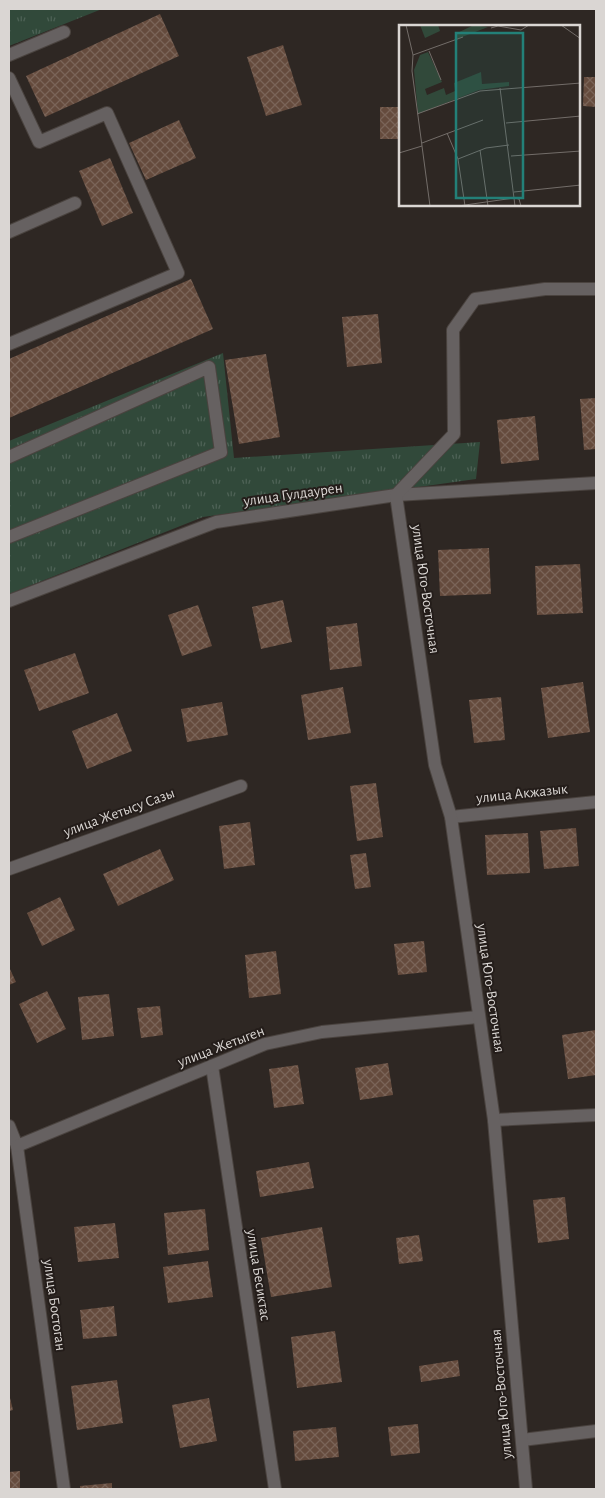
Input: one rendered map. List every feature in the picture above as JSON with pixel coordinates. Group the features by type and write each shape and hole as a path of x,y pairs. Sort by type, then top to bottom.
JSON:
{"street":[{"path":"9,55 64,32"},
{"path":"9,78 39,142 107,114 178,273 9,344"},
{"path":"9,232 75,203"},
{"path":"396,495 454,434 454,330 475,299 546,289 596,289"},
{"path":"9,457 209,367 221,452 9,537"},
{"name":"улица Гулдаурен","path":"9,601 216,522 396,495 596,483"},
{"name":"улица Юго-Восточная","path":"396,495 435,764 451,817 494,1120 526,1489"},
{"name":"улица Жетысу Сазы","path":"9,869 241,786"},
{"name":"улица Акжазык","path":"451,817 596,802"},
{"name":"улица Жетыген","path":"17,1146 266,1044 322,1032 478,1017"},
{"name":"улица Бесиктас","path":"212,1066 275,1489"},
{"path":"494,1120 596,1114"},
{"name":"улица Бостоган","path":"9,1126 17,1146 64,1489"},
{"path":"522,1440 596,1431"}],"green space":[{"path":"9,9 102,9 9,46"},
{"path":"223,353 234,458 480,442 476,479 203,517 9,594 9,441"}],"building":[{"path":"160,14 179,56 45,117 26,76"},
{"path":"283,45 302,105 266,116 247,57"},
{"path":"584,77 596,77 596,107 583,106"},
{"path":"380,107 399,107 399,139 380,139"},
{"path":"179,120 196,158 146,180 129,143"},
{"path":"110,158 133,213 102,226 79,171"},
{"path":"191,279 213,329 9,418 9,359"},
{"path":"378,314 382,363 347,367 342,317"},
{"path":"266,354 280,437 239,444 225,360"},
{"path":"596,398 596,449 584,450 580,399"},
{"path":"535,416 539,460 501,464 497,420"},
{"path":"489,548 491,594 440,596 438,550"},
{"path":"580,564 583,613 537,615 535,566"},
{"path":"283,600 292,642 261,649 252,607"},
{"path":"198,605 212,646 182,656 168,615"},
{"path":"357,623 362,666 330,670 326,627"},
{"path":"75,653 89,693 39,711 24,670"},
{"path":"583,682 590,732 548,738 541,688"},
{"path":"343,687 351,733 308,740 301,695"},
{"path":"501,697 505,740 474,743 469,700"},
{"path":"222,702 228,735 187,742 181,709"},
{"path":"117,713 132,751 87,769 72,731"},
{"path":"376,783 383,837 357,841 350,786"},
{"path":"250,822 255,865 224,869 219,826"},
{"path":"576,828 579,866 544,869 540,831"},
{"path":"528,833 530,873 487,875 485,835"},
{"path":"160,849 174,880 118,906 103,874"},
{"path":"366,853 371,887 355,889 350,855"},
{"path":"60,897 75,930 42,946 27,913"},
{"path":"424,941 427,972 398,975 394,944"},
{"path":"276,951 281,994 249,998 245,955"},
{"path":"9,967 16,982 9,985"},
{"path":"47,991 66,1029 37,1043 19,1004"},
{"path":"109,994 114,1036 82,1040 78,997"},
{"path":"160,1006 163,1035 141,1038 137,1008"},
{"path":"596,1030 596,1075 568,1079 562,1035"},
{"path":"388,1063 393,1095 360,1100 355,1068"},
{"path":"298,1065 304,1104 274,1108 269,1069"},
{"path":"309,1162 314,1188 260,1197 256,1171"},
{"path":"565,1197 569,1239 538,1243 533,1200"},
{"path":"205,1209 209,1250 168,1255 164,1213"},
{"path":"115,1223 119,1258 78,1262 74,1227"},
{"path":"322,1227 332,1287 271,1297 261,1238"},
{"path":"419,1235 423,1261 399,1264 396,1238"},
{"path":"208,1261 213,1297 168,1303 163,1267"},
{"path":"114,1306 117,1336 83,1339 80,1310"},
{"path":"335,1331 342,1382 297,1388 291,1337"},
{"path":"458,1360 460,1376 421,1382 419,1366"},
{"path":"117,1380 123,1423 77,1430 71,1386"},
{"path":"9,1394 13,1410 9,1411"},
{"path":"209,1398 217,1441 180,1448 172,1405"},
{"path":"418,1424 420,1453 391,1456 388,1427"},
{"path":"336,1427 339,1457 295,1461 293,1431"},
{"path":"20,1471 20,1489 9,1489 9,1472"},
{"path":"112,1483 112,1489 80,1489 80,1486"}]}
